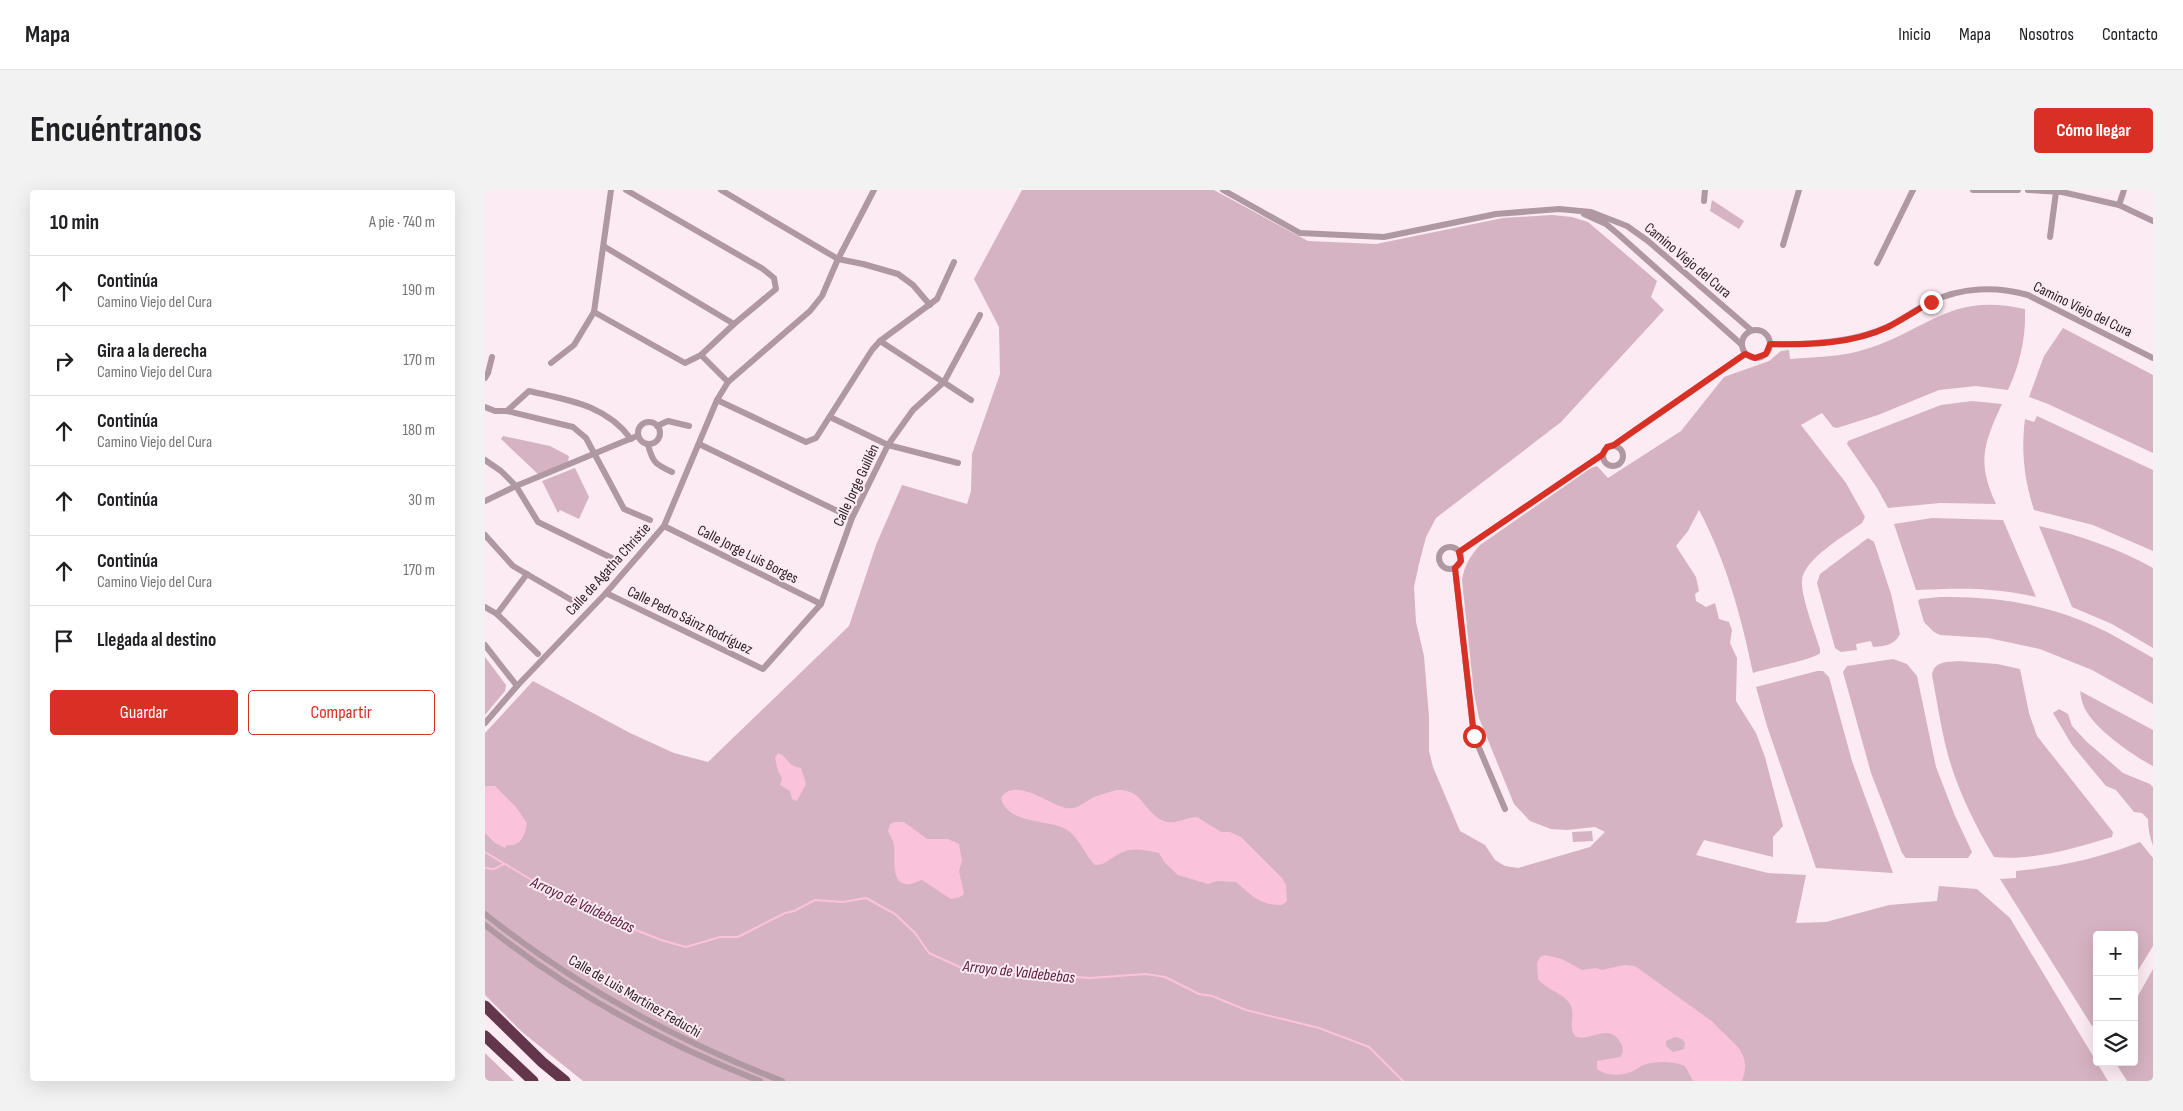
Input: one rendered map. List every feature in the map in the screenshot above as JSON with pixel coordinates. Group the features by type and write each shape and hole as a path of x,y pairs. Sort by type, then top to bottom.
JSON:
{"highway":[{"path":"485,1006 542,1062 565,1081"},
{"path":"485,1036 533,1081"}],"street":[{"path":"551,363 574,345 594,312 605,247 611,190"},
{"path":"594,312 685,363 701,355 776,289 774,278 763,269 626,190"},
{"path":"721,190 838,259 898,274 913,285 930,306"},
{"name":"Calle de Agatha Christie","path":"485,723 517,686 606,593 664,526 717,400 728,382 810,311 823,296 838,259 874,190"},
{"name":"Camino Viejo del Cura","path":"1223,190 1300,233 1384,237 1496,214 1537,210 1591,212 1627,226 1648,241 1751,330"},
{"path":"1704,201 1705,190"},
{"path":"1783,245 1799,190"},
{"path":"1877,263 1913,190"},
{"path":"1973,190 2017,190"},
{"path":"2028,190 2057,192 2119,205 2153,221"},
{"path":"2119,205 2125,190"},
{"path":"2050,237 2057,192"},
{"name":"Camino Viejo del Cura","path":"1574,211 1606,224 1741,344"},
{"path":"605,247 735,324"},
{"path":"717,400 806,442 816,438 872,350 880,341 937,299 954,262"},
{"name":"Camino Viejo del Cura","path":"1770,344 1814,343 1852,338 1887,327 1931,302 1962,292 1985,289 2010,290 2028,295 2153,358"},
{"name":"Calle Jorge Guillén","path":"763,669 821,604 852,518 889,445 913,410 944,382 980,315"},
{"path":"1757,329 1767,334 1770,344 1766,354 1761,357 1755,358 1745,354 1741,344 1743,338 1751,330 1757,329"},
{"path":"880,341 971,400"},
{"path":"1459,552 1602,455 1607,447 1614,445 1745,354"},
{"path":"701,355 728,382"},
{"path":"485,378 489,373 492,356"},
{"path":"485,501 516,486 634,438 638,428 643,423 651,422 657,426 660,436 656,442 649,445 634,438 622,426 600,411 580,403 529,391 507,411"},
{"path":"485,406 495,411 507,411 573,427 586,438 596,454 624,509 650,520"},
{"path":"830,417 889,445 957,463"},
{"path":"657,426 668,421 689,426"},
{"path":"1602,455 1604,462 1609,466 1617,466 1622,462 1625,443 1631,433"},
{"path":"699,444 852,518"},
{"path":"649,445 656,465 672,472"},
{"path":"1614,445 1620,448 1623,455"},
{"path":"485,460 501,470 516,486 538,522 618,560"},
{"path":"1587,465 1604,462"},
{"name":"Calle Jorge Luis Borges","path":"664,526 821,604"},
{"path":"485,535 513,566 580,605"},
{"path":"1455,568 1444,567 1439,557 1443,550 1449,547 1459,552"},
{"path":"1459,552 1461,561 1455,568 1474,736 1505,809"},
{"path":"497,614 527,574"},
{"name":"Calle Pedro Sáinz Rodríguez","path":"606,593 763,669"},
{"path":"485,606 497,614 538,654"},
{"path":"485,645 517,686"},
{"name":"Calle de Luis Martínez Feduchi","path":"485,914 573,977 614,1002 700,1048 782,1081"},
{"name":"Calle de Luis Martínez Feduchi","path":"485,925 552,972 610,1009 696,1055 760,1081"}],"shaded area":[{"path":"1022,190 1214,190 1308,241 1376,244 1503,218 1552,215 1572,217 1588,222 1657,281 1651,297 1664,310 1561,422 1436,518 1426,537 1419,564 1414,587 1416,622 1424,656 1429,717 1429,751 1433,767 1460,831 1485,845 1495,860 1505,866 1518,868 1590,847 1605,832 1595,827 1567,830 1551,829 1530,821 1514,804 1479,718 1474,693 1462,580 1468,561 1480,545 1591,468 1597,466 1608,478 1681,431 1724,377 1769,361 1781,351 1789,350 1790,359 1848,354 1888,341 1941,315 1959,309 1978,305 1999,305 2025,309 2021,351 2008,390 1976,386 1939,390 1878,415 1837,428 1833,427 1822,413 1801,425 1846,483 1865,517 1862,523 1817,557 1804,573 1802,588 1820,653 1800,661 1753,673 1732,589 1709,529 1699,510 1688,531 1676,546 1696,577 1699,591 1695,594 1696,601 1706,607 1715,603 1719,619 1729,622 1732,630 1730,643 1737,658 1736,701 1756,733 1765,757 1783,826 1773,837 1773,857 1704,840 1696,855 1768,873 1806,875 1796,923 1826,922 1889,905 1937,901 1939,886 1977,889 2010,918 2093,1056 2093,1066 2099,1066 2108,1081 583,1081 522,1032 485,995 485,733 533,681 630,733 674,753 708,762 849,626 876,545 902,485 967,504 971,491 972,454 1000,374 999,327 974,279"},
{"path":"1712,200 1744,221 1739,229 1710,211"},
{"path":"2063,328 2153,375 2153,453 2029,397 2044,356"},
{"path":"1972,401 2002,404 1990,431 1985,454 1986,476 1996,504 1940,503 1888,508 1877,488 1847,444 1848,441 1941,405"},
{"path":"2037,416 2153,470 2153,551 2093,525 2034,510 2026,476 2023,442 2025,419 2034,422"},
{"path":"503,436 550,446 569,456 568,462 539,475 501,439"},
{"path":"575,468 589,497 579,519 560,510 558,513 542,481"},
{"path":"1932,518 2003,520 2036,597 2005,591 1976,589 1916,590 1894,524"},
{"path":"2039,526 2097,543 2126,554 2153,568 2153,648 2112,624 2072,607"},
{"path":"1868,538 1874,542 1891,594 1900,634 1895,641 1888,645 1873,647 1871,641 1856,644 1857,650 1841,652 1835,648 1817,583 1820,574"},
{"path":"1940,597 1983,598 2025,604 2067,615 2107,632 2153,658 2153,704 2092,670 2040,649 1988,638 1940,635 1934,632 1924,622 1918,601 1920,599"},
{"path":"485,657 506,685 505,691 485,715"},
{"path":"1893,659 1907,664 1917,676 1936,767 1955,816 1972,852 1968,858 1906,858 1902,853 1871,773 1843,672 1847,666"},
{"path":"1959,661 1997,664 2020,669 2029,713 2037,736 2113,832 2112,837 2039,855 2009,858 1994,857 1968,808 1952,768 1943,735 1932,675 1933,670 1938,665"},
{"path":"1823,671 1829,677 1852,761 1893,873 1816,868 1767,726 1756,687"},
{"path":"2080,691 2153,730 2153,766 2125,749 2097,725 2085,709"},
{"path":"2059,709 2068,714 2072,726 2087,742 2123,773 2153,787 2153,846 2149,833 2148,819 2142,813 2134,812 2116,790 2106,786 2072,745 2053,713"},
{"path":"778,753 796,767 801,768 806,784 797,801 792,799 790,791 780,785 782,778 775,758"},
{"path":"485,786 495,786 516,807 527,823 523,836 516,844 507,845 505,848 495,843 485,833"},
{"path":"1014,790 1023,791 1059,806 1070,808 1077,807 1094,797 1117,790 1126,791 1139,798 1159,819 1174,822 1197,817 1221,832 1230,832 1241,837 1282,878 1286,885 1287,901 1282,905 1268,904 1257,899 1236,882 1217,881 1208,884 1178,875 1165,863 1159,853 1150,851 1137,850 1119,853 1103,864 1095,865 1076,838 1067,830 1017,816 1004,806 1001,798 1007,792"},
{"path":"904,822 927,839 948,839 959,844 962,861 959,871 964,894 951,899 922,880 911,884 904,884 899,881 895,870 894,845 888,831 890,824"},
{"path":"1592,831 1593,841 1573,842 1572,832"},
{"path":"2140,842 2153,858 2153,946 2138,970 2138,931 2093,931 2092,1026 2000,879 2016,878 2016,871 2048,867 2110,853"},
{"path":"1545,955 1562,959 1582,970 1596,968 1602,970 1624,965 1635,966 1713,1022 1738,1047 1745,1062 1742,1081 1693,1081 1685,1066 1666,1062 1646,1064 1631,1072 1613,1075 1597,1069 1597,1061 1620,1057 1623,1050 1621,1044 1615,1036 1610,1034 1604,1033 1587,1037 1575,1036 1572,1029 1572,1010 1569,1002 1538,979 1537,963 1540,957","holes":["1675,1037 1682,1039 1685,1043 1684,1049 1673,1052 1666,1046 1666,1041"]},
{"path":"2153,969 2153,1081 2127,1081 2118,1066 2138,1066 2138,996"},
{"path":"485,1053 514,1081 485,1081"}],"waterway":[{"name":"Arroyo de Valdebebas","path":"485,852 540,885 608,919 661,940 686,947 720,937 738,937 815,900 843,902 866,898 895,914 915,933 929,953 962,968 1090,978 1146,974 1165,977 1199,994 1212,996 1246,1010 1319,1028 1369,1047 1403,1081"},
{"path":"485,868 494,869 504,864"}],"route":[{"path":"1474,736 1455,568 1461,561 1461,554 1459,552 1602,455 1607,447 1614,445 1745,354 1755,358 1761,357 1769,350 1770,344 1814,343 1852,338 1887,327 1931,302"}]}
